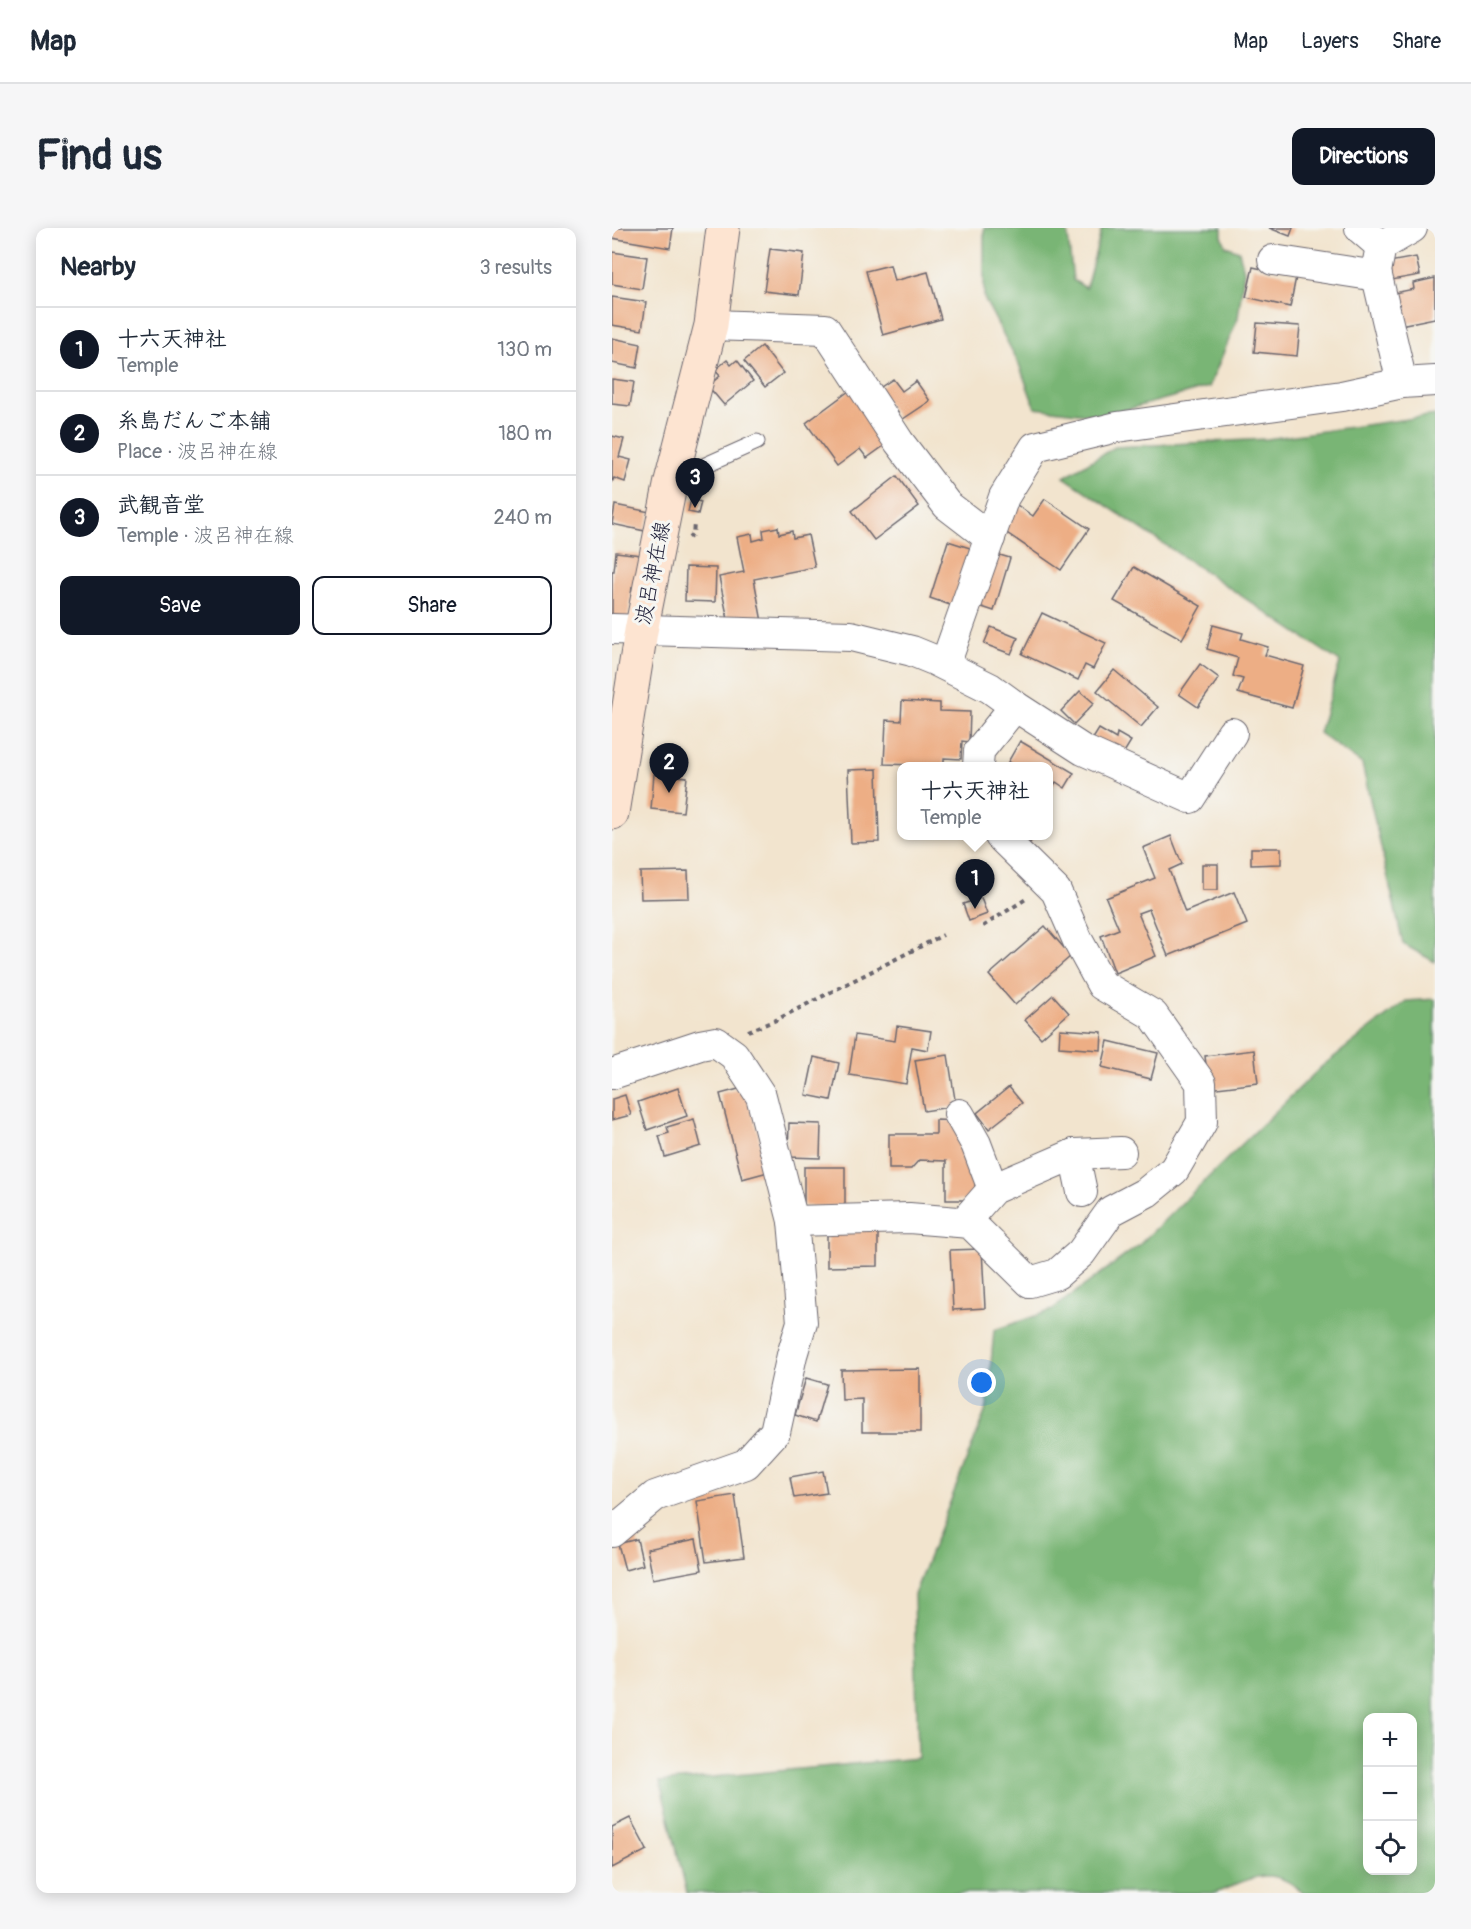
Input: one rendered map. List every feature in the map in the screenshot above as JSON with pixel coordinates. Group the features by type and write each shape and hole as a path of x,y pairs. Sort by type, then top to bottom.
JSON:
{"main road":[{"name":"波呂神在線","path":"612,813 627,630 671,481 711,325 723,228"}],"street":[{"path":"1402,383 1377,276 1371,237 1412,228"},
{"path":"1273,260 1377,276"},
{"path":"711,325 825,329 899,442 947,506 990,538"},
{"path":"945,665 1004,497 1035,447 1117,427 1342,396 1402,383 1435,381"},
{"path":"627,630 851,636 912,651 990,688 1083,750 1190,798 1232,732"},
{"path":"979,762 980,751 1015,706"},
{"path":"793,1221 909,1218 970,1223 1030,1282 1057,1274 1081,1253 1111,1210 1148,1192 1174,1170 1202,1122 1201,1083 1153,1016 1102,985 1078,941 1056,891 1004,840"},
{"path":"612,1074 700,1045 716,1042 734,1054 761,1096 793,1221 802,1322 792,1355 775,1432 746,1464 655,1496 612,1532"},
{"path":"959,1114 976,1144 993,1189"},
{"path":"964,1222 993,1189 1074,1154 1121,1152"},
{"path":"1074,1154 1082,1192"}],"lane":[{"path":"671,481 757,442"}],"path":[{"path":"983,926 1049,884"},
{"path":"716,1042 774,1021 942,935"}],"green space":[{"path":"984,228 1067,228 1073,280 1086,288 1102,228 1222,228 1226,246 1239,251 1244,271 1238,318 1209,387 1103,416 1035,408 1019,364 984,298"},
{"path":"1435,415 1435,962 1403,944 1362,764 1319,733 1340,662 1064,477 1115,447 1267,439"},
{"path":"1435,999 1435,1893 1304,1893 1281,1878 1260,1876 1215,1893 687,1893 660,1782 918,1758 914,1595 987,1407 994,1330 1050,1311 1138,1246 1321,1067 1406,1001"}],"building":[{"path":"612,228 673,228 670,248 612,238"},
{"path":"1269,228 1293,228 1290,236"},
{"path":"770,249 804,253 799,295 764,291"},
{"path":"612,252 647,257 642,289 612,284"},
{"path":"1416,257 1420,275 1392,280 1389,262"},
{"path":"890,265 894,281 928,272 941,319 883,335 866,271"},
{"path":"1253,267 1296,277 1290,307 1246,297"},
{"path":"1435,278 1435,318 1400,325 1394,293 1414,289 1413,283"},
{"path":"612,297 646,302 642,330 612,325"},
{"path":"1257,323 1300,326 1297,356 1254,352"},
{"path":"612,338 641,344 637,368 612,363"},
{"path":"762,346 783,373 765,387 744,361"},
{"path":"727,360 731,365 737,360 753,381 724,405 708,386 720,376 715,370"},
{"path":"612,379 634,382 630,406 612,404"},
{"path":"893,379 902,391 916,381 930,401 900,421 878,389"},
{"path":"853,388 892,440 867,458 860,449 837,466 806,423"},
{"path":"612,436 624,439 619,457 631,460 625,482 614,478 612,483"},
{"path":"897,476 919,506 874,540 852,511"},
{"path":"691,499 701,502 698,514 688,512"},
{"path":"1045,499 1089,529 1061,570 1001,529 1017,505 1033,516"},
{"path":"615,505 650,512 645,531 612,524"},
{"path":"778,527 779,534 792,531 793,538 808,535 815,567 754,579 762,622 730,629 719,577 744,572 737,537 752,534 753,541 764,538 763,530"},
{"path":"948,541 970,548 953,606 930,598"},
{"path":"616,552 641,555 639,587 632,587 628,619 612,617 612,571 614,571"},
{"path":"993,553 1010,558 994,611 976,605"},
{"path":"686,567 716,568 715,602 685,601"},
{"path":"1134,567 1201,606 1182,639 1114,601"},
{"path":"1042,613 1106,643 1093,669 1085,665 1078,680 1022,654"},
{"path":"1213,625 1243,633 1241,639 1268,647 1265,655 1304,666 1292,708 1238,693 1243,679 1233,676 1238,658 1207,649"},
{"path":"991,627 1018,638 1011,654 984,644"},
{"path":"1200,664 1219,678 1198,707 1179,694"},
{"path":"1114,670 1158,707 1141,727 1097,691"},
{"path":"1080,691 1094,703 1074,724 1061,711"},
{"path":"902,701 940,703 940,711 970,712 969,742 962,741 961,759 944,758 944,762 884,764 886,720 901,721"},
{"path":"1099,729 1116,739 1117,733 1131,741 1120,759 1091,742"},
{"path":"1020,741 1074,773 1065,788 1056,782 1053,786 1053,762 1008,762"},
{"path":"877,769 879,842 851,843 848,770"},
{"path":"654,774 687,777 683,812 651,809"},
{"path":"1171,836 1182,864 1169,870 1185,912 1234,892 1247,924 1168,956 1149,909 1138,913 1156,956 1115,973 1101,936 1119,929 1106,898 1155,878 1143,848"},
{"path":"1016,840 1032,840 1025,848"},
{"path":"1251,848 1281,848 1281,864 1251,865"},
{"path":"1202,864 1218,864 1218,890 1202,890"},
{"path":"688,871 689,898 641,899 640,872"},
{"path":"981,898 987,914 969,921 963,904"},
{"path":"1045,926 1071,956 1015,1005 989,975"},
{"path":"1053,995 1069,1013 1041,1038 1025,1020"},
{"path":"897,1026 931,1031 928,1050 912,1047 906,1084 849,1075 855,1035 895,1041"},
{"path":"1060,1029 1102,1032 1101,1050 1059,1047"},
{"path":"1108,1041 1158,1053 1151,1079 1102,1067"},
{"path":"1254,1050 1258,1083 1209,1089 1205,1056"},
{"path":"948,1055 956,1106 924,1111 915,1060"},
{"path":"814,1057 839,1063 831,1100 806,1095"},
{"path":"746,1087 768,1172 742,1179 720,1094"},
{"path":"1009,1087 1022,1103 989,1129 977,1113"},
{"path":"678,1088 687,1116 647,1130 638,1102"},
{"path":"625,1095 631,1115 612,1120 612,1099"},
{"path":"694,1119 701,1146 665,1157 659,1136 669,1133 667,1127"},
{"path":"936,1120 957,1121 975,1158 975,1200 946,1200 946,1161 919,1160 911,1169 889,1169 889,1134 936,1134"},
{"path":"789,1123 821,1124 820,1158 788,1157"},
{"path":"804,1167 845,1167 845,1206 804,1206"},
{"path":"827,1229 878,1229 878,1266 827,1267"},
{"path":"982,1249 985,1308 953,1310 950,1250"},
{"path":"920,1369 920,1432 862,1432 862,1399 842,1400 841,1370"},
{"path":"806,1378 827,1384 816,1422 795,1415"},
{"path":"823,1471 827,1493 794,1498 790,1477"},
{"path":"735,1495 744,1557 706,1562 697,1501"},
{"path":"637,1539 643,1565 625,1570 618,1544"},
{"path":"696,1539 702,1570 653,1579 647,1549"},
{"path":"630,1818 647,1850 612,1868 612,1827"}],"place":[{"name":"武観音堂","path":"695,508"},
{"name":"糸島だんご本舗","path":"669,793"},
{"name":"十六天神社","path":"975,909"}]}
